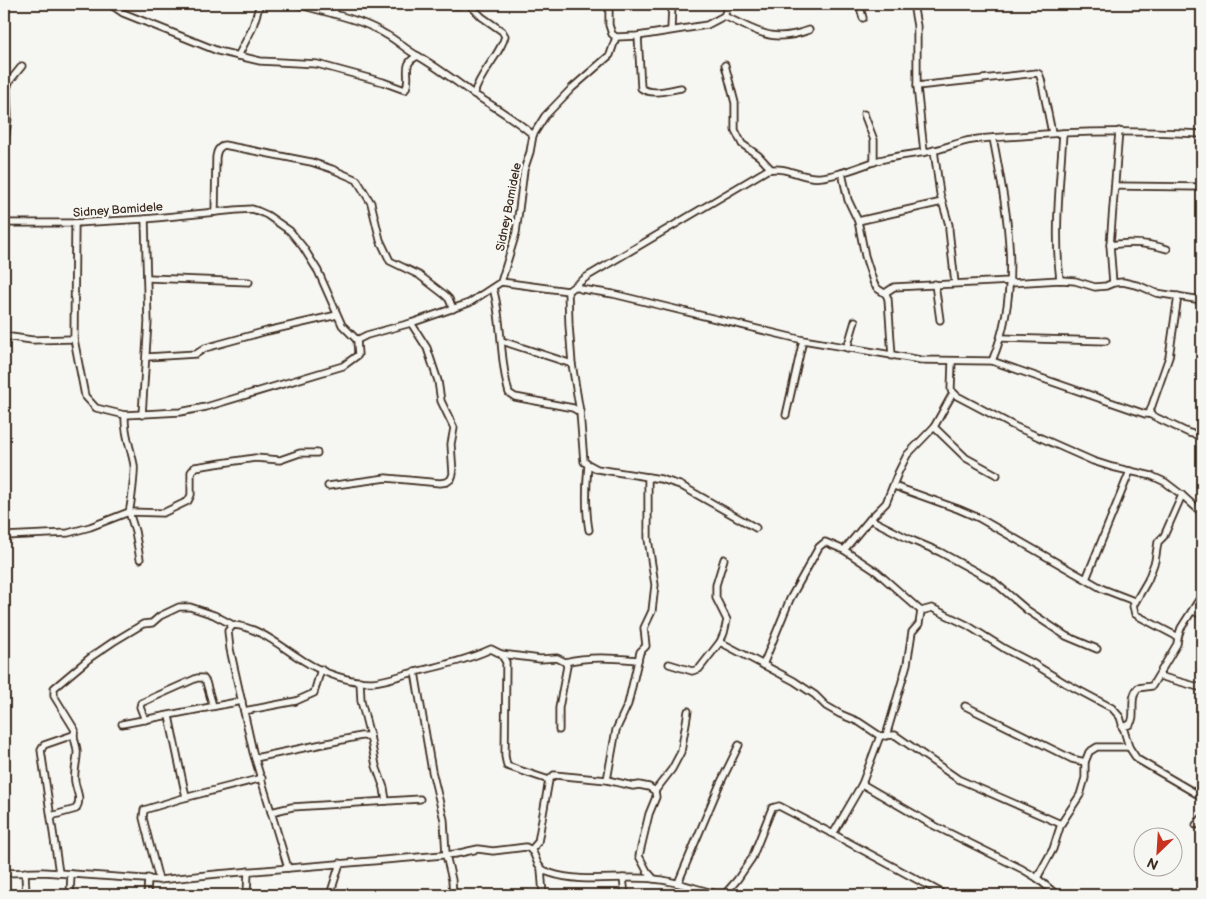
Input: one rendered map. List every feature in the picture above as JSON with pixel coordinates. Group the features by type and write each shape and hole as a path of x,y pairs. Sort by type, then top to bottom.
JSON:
{"street":[{"path":"110,4 123,13 218,51 260,60 317,64 405,90 407,86 408,63 418,56"},
{"path":"238,56 252,29 260,4"},
{"path":"296,4 367,24 391,37 474,94 506,113 532,135 545,116 572,88 610,55 616,37"},
{"path":"334,14 336,4"},
{"path":"443,4 464,4"},
{"path":"470,4 482,17 502,31 505,36 501,46 478,80 474,94"},
{"path":"609,4 609,25 612,34 616,37 638,36 707,25 724,16 729,4"},
{"path":"671,30 672,4"},
{"path":"860,4 862,18"},
{"path":"913,4 917,26 917,86 924,152"},
{"path":"724,16 760,33 775,37 809,30"},
{"path":"638,36 641,88 646,92 681,88"},
{"path":"725,65 735,103 735,130 742,144 759,156 771,169"},
{"path":"4,150 8,118 7,89 9,82 22,66"},
{"path":"917,86 1040,74 1052,133"},
{"path":"864,114 874,140 874,162"},
{"path":"1113,282 1110,245 1119,131"},
{"path":"75,224 74,338 85,396 96,408 126,415 180,412 206,407 343,366 358,355 356,340 469,303 501,282 568,292 640,244 771,169 784,169 814,178 842,174 874,162 934,150 952,144 993,138 1063,132 1119,131 1202,134"},
{"path":"1060,280 1058,212 1063,132"},
{"name":"Sidney Bamidele","path":"501,282 516,233 523,178 532,135"},
{"path":"992,361 1002,338 1010,282 1009,232 993,138"},
{"path":"216,212 216,157 217,151 224,145 311,162 350,176 361,185 371,203 380,240 390,261 419,274 449,299 453,309"},
{"path":"934,150 940,194 949,225 948,230 955,283"},
{"path":"842,174 848,200 858,221 865,256 874,284 888,298 892,356"},
{"path":"1115,186 1202,187"},
{"path":"858,221 942,202"},
{"name":"Sidney Bamidele","path":"4,223 75,224 252,210 267,215 290,231 308,254 342,325 356,340"},
{"path":"142,415 147,357 148,278 145,219"},
{"path":"1110,245 1122,243 1156,245 1166,248"},
{"path":"148,278 249,282"},
{"path":"885,293 894,287 1060,280 1075,281 1095,287 1106,286 1113,282 1123,282 1140,286 1156,293 1202,300"},
{"path":"935,284 940,320"},
{"path":"575,286 581,290 613,294 803,340 847,348 876,351 892,356 921,360 992,361 1149,414 1189,434 1202,436"},
{"path":"493,288 500,318 509,393 513,396 573,408 580,412"},
{"path":"568,292 572,364 580,412 584,462 597,469 662,479 684,487 756,528"},
{"path":"1149,414 1169,357 1178,296"},
{"path":"147,357 196,354 205,348 266,331 337,315"},
{"path":"847,348 855,321"},
{"path":"328,486 386,478 440,483 451,479 453,474 452,444 454,428 444,409 438,381 427,348 411,323"},
{"path":"4,336 32,340 74,338"},
{"path":"1002,338 1106,341"},
{"path":"786,415 803,340"},
{"path":"502,341 572,364"},
{"path":"952,361 951,390 953,393 1023,430 1093,461 1112,468 1152,476 1165,482 1202,513"},
{"path":"844,550 870,518 886,503 907,455 934,427 953,393"},
{"path":"573,408 579,404"},
{"path":"126,415 125,427 135,470 130,512 140,559"},
{"path":"934,427 966,458 996,475"},
{"path":"4,536 68,533 130,512 163,514 188,501 191,495 191,472 195,467 255,458 280,460 300,453 317,453"},
{"path":"588,465 585,490 589,530"},
{"path":"1086,579 1130,471"},
{"path":"607,780 616,730 628,704 640,652 646,646 644,628 652,612 655,585 648,539 648,477"},
{"path":"894,486 979,518 1103,589 1134,601"},
{"path":"1178,637 1135,614 1132,606 1148,580 1155,561 1158,542 1164,536 1182,495"},
{"path":"870,518 909,539 940,552 993,582 1027,610 1066,636 1098,649"},
{"path":"763,665 790,599 820,547 825,542 844,550 877,572 921,611"},
{"path":"669,664 692,671 699,669 720,642 727,620 716,598 716,585 724,559"},
{"path":"1122,727 1130,724 1132,719 1134,693 1138,688 1152,686 1159,676 1173,653 1181,628 1202,595"},
{"path":"51,816 76,810 79,804 75,783 77,752 73,735 75,730 54,696 54,688 91,657 143,624 152,623 160,616 179,608 190,607 227,621 231,627 261,634 305,662 346,679 360,681 378,681 415,672 480,654 491,649 501,654 540,659 557,658 565,662 581,658 638,660"},
{"path":"921,611 932,608 967,625 1005,649 1112,708 1120,718 1129,747 1137,759 1202,797"},
{"path":"833,834 862,784 883,736 907,664 912,632 919,624 921,611"},
{"path":"1193,611 1202,615"},
{"path":"231,627 228,636 230,649 255,758 288,868"},
{"path":"720,642 815,695 826,706 840,714 859,722 883,736 895,735 958,779 1061,824"},
{"path":"501,654 506,662 506,765 510,768 549,780"},
{"path":"560,730 558,708 567,666 565,662"},
{"path":"244,711 296,701 314,694 321,669"},
{"path":"415,672 432,771 444,820 446,855 452,880 453,895"},
{"path":"1159,676 1202,688"},
{"path":"145,720 140,707 141,703 196,678 203,678 206,682 214,706"},
{"path":"360,681 361,700 386,802"},
{"path":"122,724 242,701"},
{"path":"965,706 1072,759 1085,762"},
{"path":"655,791 672,769 680,752 688,711"},
{"path":"169,716 186,797"},
{"path":"59,873 41,750 44,745 73,735"},
{"path":"255,758 361,736 370,736"},
{"path":"678,883 739,745"},
{"path":"1037,878 1053,849 1061,824 1080,795 1085,778 1085,762 1089,752 1097,747 1129,747"},
{"path":"531,850 536,845 540,836 549,780 557,775 607,780 649,787 655,791 656,797 649,814 640,856 647,871 654,878"},
{"path":"160,880 142,814 144,810 186,797 262,778"},
{"path":"862,784 931,824 1022,869 1037,878 1057,895"},
{"path":"271,812 292,807 420,800"},
{"path":"4,873 59,873 160,880 446,855 478,849 493,851 526,847 531,850 541,869 555,875 580,878 654,878 723,895 737,880 752,858 772,808 779,806 940,892"},
{"path":"1196,825 1202,818"},
{"path":"330,895 340,863"},
{"path":"541,869 543,895"},
{"path":"247,895 248,871"},
{"path":"644,878 647,871"},
{"path":"25,872 26,895"},
{"path":"70,895 71,874"},
{"path":"147,895 148,878"},
{"path":"623,878 625,895"}]}
